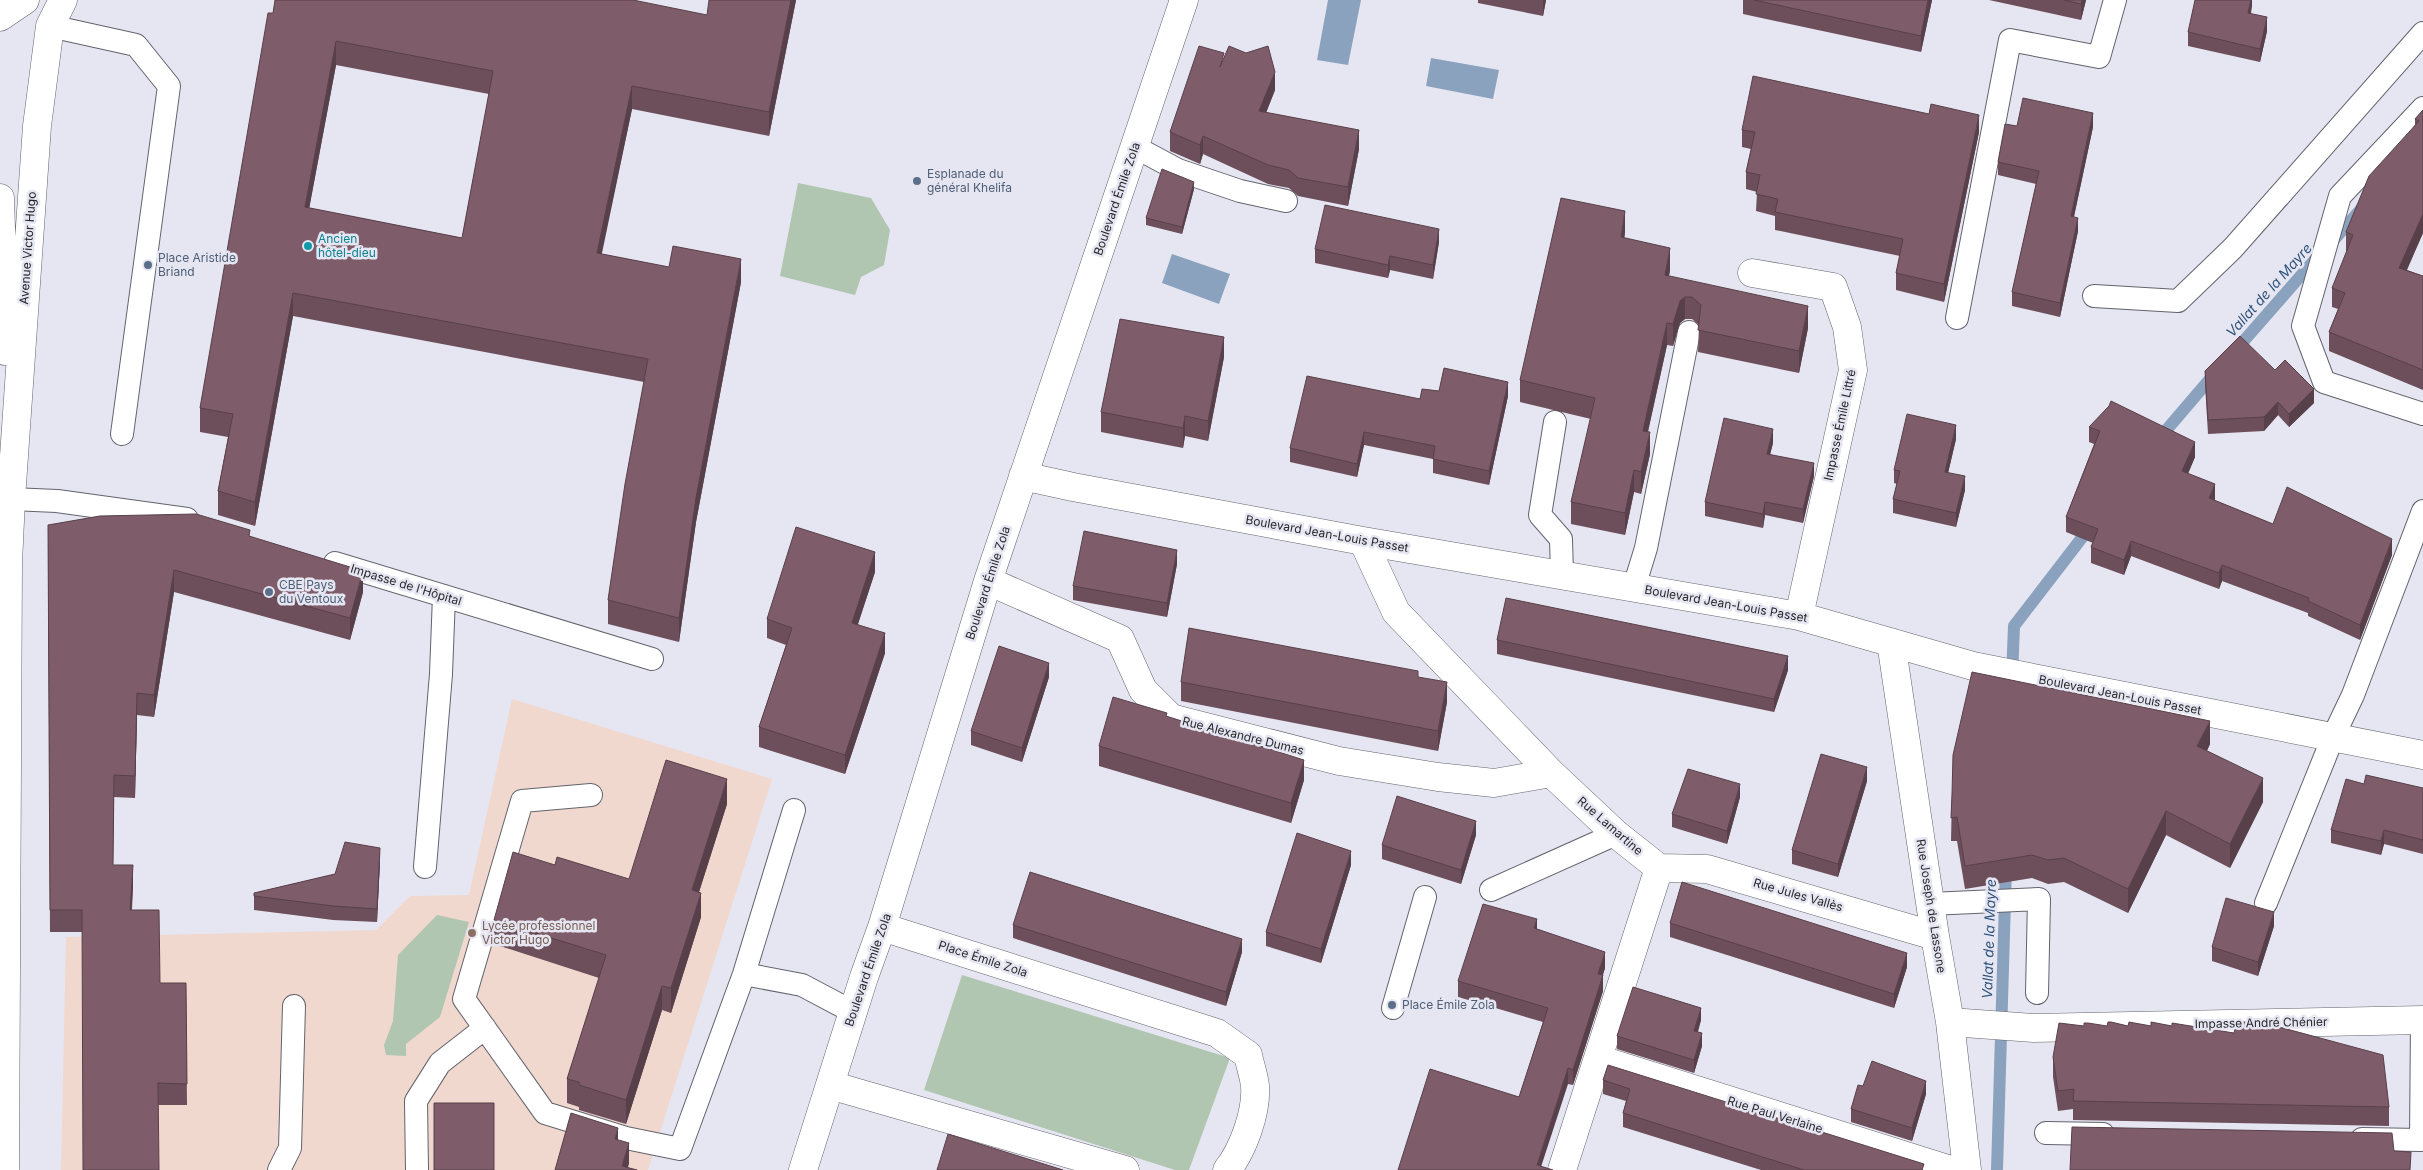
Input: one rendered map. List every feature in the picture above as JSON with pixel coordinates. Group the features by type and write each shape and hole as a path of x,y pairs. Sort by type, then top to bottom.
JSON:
{"street":[{"path":"0,17 25,0"},
{"name":"Avenue Victor Hugo","path":"5,1170 3,1108 10,499 37,126 50,26 63,0"},
{"name":"Boulevard Émile Zola","path":"803,1170 882,927 988,581 1184,0"},
{"name":"Avenue Victor Hugo","path":"0,198 10,499"},
{"name":"Impasse Émile Littré","path":"1752,273 1834,287 1847,327 1854,370 1799,616"},
{"name":"Boulevard Jean-Louis Passet","path":"1023,476 1083,489 1363,541 1799,616 1973,666 2423,755"},
{"name":"Rue Lamartine","path":"1363,541 1396,612 1551,773 1616,834 1659,868"},
{"name":"Rue Alexandre Dumas","path":"988,581 1120,639 1143,690 1171,718 1339,761 1438,777 1494,782 1551,773"},
{"name":"Rue Joseph de Lassone","path":"1891,642 1930,904 1950,1022 1966,1170"},
{"path":"1562,1170 1659,868"},
{"name":"Rue Jules Vallès","path":"1659,868 1707,869 1935,936"},
{"name":"Place Émile Zola","path":"882,927 1217,1033 1248,1055 1255,1087 1251,1120 1238,1156 1227,1170"},
{"name":"Impasse André Chénier","path":"1950,1022 2034,1028 2423,1020"},
{"name":"Rue Paul Verlaine","path":"1598,1059 1951,1170"},
{"path":"830,1085 1125,1170"}],"lane":[{"path":"1957,318 2010,40 2099,57 2115,0"},
{"path":"50,26 136,45 170,86 122,434"},
{"path":"2094,296 2178,301 2233,248 2423,33"},
{"path":"2423,108 2340,196 2303,326 2324,382 2423,414"},
{"path":"1135,147 1178,170 1240,191 1286,201"},
{"path":"1634,588 1646,548 1690,332"},
{"path":"1556,422 1540,515 1561,538 1562,575"},
{"path":"10,499 76,504 189,520 208,525"},
{"path":"2266,903 2333,737 2353,695 2423,511"},
{"name":"Impasse de l'Hôpital","path":"312,556 652,659"},
{"path":"425,867 441,674 444,596"},
{"path":"591,795 522,801 464,999 545,1113 626,1138 680,1149 744,974 794,810"},
{"path":"1491,890 1616,834"},
{"path":"1392,1008 1425,897"},
{"path":"1930,904 2038,898 2037,994"},
{"path":"744,974 802,985 853,1012"},
{"path":"278,1170 290,1148 294,1006"},
{"path":"2342,1139 2422,1141 2423,1020"},
{"path":"417,1170 416,1101 440,1063 485,1028"},
{"path":"2046,1133 2125,1134"}],"shaded area":[{"name":"Lycée professionnel Victor Hugo","path":"512,699 772,779 648,1170 61,1170 66,937 376,930 410,896 469,895"}],"green space":[{"path":"798,183 871,198 890,230 884,265 861,277 855,295 780,276"},
{"path":"437,915 469,922 440,1017 406,1044 406,1056 386,1055 384,1045 393,1021 398,955"},
{"path":"962,975 1230,1058 1189,1170 1175,1170 924,1090"}],"water":[{"path":"1328,0 1361,0 1348,65 1317,60"},
{"path":"1431,58 1499,70 1493,99 1426,86"},
{"path":"1172,254 1230,274 1219,304 1162,283"}],"building":[{"name":"Ancien hôtel-dieu","path":"275,0 633,0 707,15 709,0 791,0 769,112 632,86 597,253 669,267 673,246 741,259 696,498 679,618 608,600 625,484 648,359 293,293 255,502 218,491 233,414 200,408 268,13 273,13","holes":["336,41 493,71 462,238 305,207"]},
{"path":"1754,0 1928,0 1921,36"},
{"path":"2064,0 2082,0 2081,4"},
{"path":"2195,0 2251,0 2248,13 2267,17 2260,49 2188,32"},
{"path":"1199,46 1224,53 1220,67 1229,46 1246,53 1268,46 1275,72 1259,111 1359,130 1348,187 1298,178 1289,170 1268,165 1203,136 1200,145 1170,132"},
{"path":"1753,76 1929,114 1931,104 1979,115 1944,284 1896,273 1903,239 1775,212 1778,199 1756,194 1760,175 1746,172 1755,132 1742,130"},
{"path":"2023,98 2093,113 2071,216 2078,218 2060,303 2012,292 2039,171 1998,162 2005,124 2017,126"},
{"path":"2423,110 2423,214 2399,268 2423,276 2423,370 2329,332 2345,293 2332,288 2353,235 2346,232 2369,176 2419,121 2415,119"},
{"path":"1162,169 1194,182 1182,227 1146,218"},
{"path":"1561,198 1625,211 1621,237 1670,248 1665,275 1808,306 1799,351 1698,330 1701,305 1692,297 1685,297 1680,301 1673,324 1667,323 1643,431 1650,432 1641,472 1634,470 1625,513 1571,502 1595,398 1520,380"},
{"path":"1325,205 1439,229 1433,265 1390,256 1388,265 1315,249"},
{"path":"1120,319 1224,337 1208,421 1185,416 1183,428 1101,412"},
{"path":"2240,336 2275,370 2285,360 2314,389 2289,414 2278,402 2264,417 2208,420 2205,371"},
{"path":"1444,368 1508,382 1489,471 1433,459 1435,446 1364,432 1357,464 1290,448 1307,376 1420,399 1422,389 1439,391"},
{"path":"2111,401 2195,442 2182,471 2215,484 2209,498 2273,524 2287,487 2392,539 2360,625 2308,601 2309,598 2222,565 2219,573 2131,541 2124,560 2091,547 2098,529 2066,517 2100,431 2089,427 2109,406"},
{"path":"1907,414 1956,425 1945,472 1965,476 1956,513 1893,499 1900,471 1894,470"},
{"path":"1724,418 1773,429 1767,454 1814,463 1803,509 1765,502 1763,514 1705,502"},
{"path":"196,514 250,530 249,536 363,571 350,618 174,570 154,695 137,693 135,776 114,775 113,865 133,865 130,910 159,910 160,983 186,983 187,1084 158,1083 159,1170 83,1170 82,910 50,910 48,525 100,516"},
{"path":"796,527 875,552 852,623 885,633 845,755 759,727 792,628 767,619"},
{"path":"1084,531 1177,550 1167,603 1073,586"},
{"path":"1506,598 1788,656 1774,699 1497,640"},
{"path":"1189,628 1418,671 1418,677 1447,682 1438,731 1181,682"},
{"path":"999,646 1049,663 1022,748 971,731"},
{"path":"1972,672 2210,721 2197,746 2263,778 2230,844 2166,811 2128,889 2064,858 2048,860 2032,855 1965,866 1957,817 1951,818 1953,755"},
{"path":"1113,697 1167,713 1166,716 1304,760 1291,803 1099,746"},
{"path":"1821,754 1867,767 1838,864 1792,850"},
{"path":"666,760 727,779 692,890 701,893 671,988 662,986 626,1100 579,1085 579,1082 567,1079 606,955 494,920 513,852 555,865 557,857 629,879"},
{"path":"1688,769 1740,784 1727,831 1672,814"},
{"path":"2366,775 2423,788 2423,840 2384,830 2381,841 2331,830 2346,779 2364,784"},
{"path":"1397,796 1476,821 1461,870 1382,845"},
{"path":"1297,833 1351,851 1321,949 1266,932"},
{"path":"345,842 380,848 377,909 333,906 254,896 254,893 335,874"},
{"path":"1030,872 1242,939 1226,992 1013,925"},
{"path":"1682,882 1907,953 1894,994 1670,923"},
{"path":"2226,898 2274,912 2258,962 2212,947"},
{"path":"1483,904 1537,919 1534,928 1605,952 1598,974 1603,975 1573,1070 1568,1068 1537,1165 1553,1170 1398,1170 1430,1069 1519,1097 1548,1008 1458,981"},
{"path":"1633,987 1701,1008 1694,1031 1702,1033 1694,1060 1617,1036"},
{"path":"2237,1020 2256,1025 2257,1021 2383,1055 2389,1107 2073,1101 2074,1089 2058,1091 2053,1057 2059,1023 2084,1026 2084,1023 2088,1023 2107,1026 2108,1022 2111,1022 2128,1026 2129,1022 2151,1026 2151,1022 2172,1026 2172,1023 2234,1033"},
{"path":"1872,1061 1926,1081 1912,1128 1851,1109 1858,1085 1863,1086"},
{"path":"1608,1065 1924,1164 1922,1170 1804,1170 1623,1113 1630,1089 1603,1080"},
{"path":"434,1103 494,1103 494,1170 434,1170"},
{"path":"571,1113 618,1128 615,1139 629,1143 622,1166 637,1170 555,1170"},
{"path":"2072,1127 2392,1133 2394,1151 2411,1152 2410,1170 2070,1170"},
{"path":"948,1134 1063,1170 937,1170"}],"waterway":[{"name":"Vallat de la Mayre","path":"2332,242 2362,208"},
{"name":"Vallat de la Mayre","path":"2234,352 2318,256"},
{"name":"Vallat de la Mayre","path":"2157,441 2216,372"},
{"name":"Vallat de la Mayre","path":"2012,677 2014,626 2091,526"},
{"name":"Vallat de la Mayre","path":"1997,1170 2006,867"}],"place":[{"name":"Esplanade du général Khelifa","path":"917,181"},
{"name":"Ancien hôtel-dieu","path":"308,246"},
{"name":"Place Aristide Briand","path":"148,265"},
{"name":"CBE Pays du Ventoux","path":"269,592"},
{"name":"Lycée professionnel Victor Hugo","path":"472,933"},
{"name":"Place Émile Zola","path":"1392,1005"}]}
